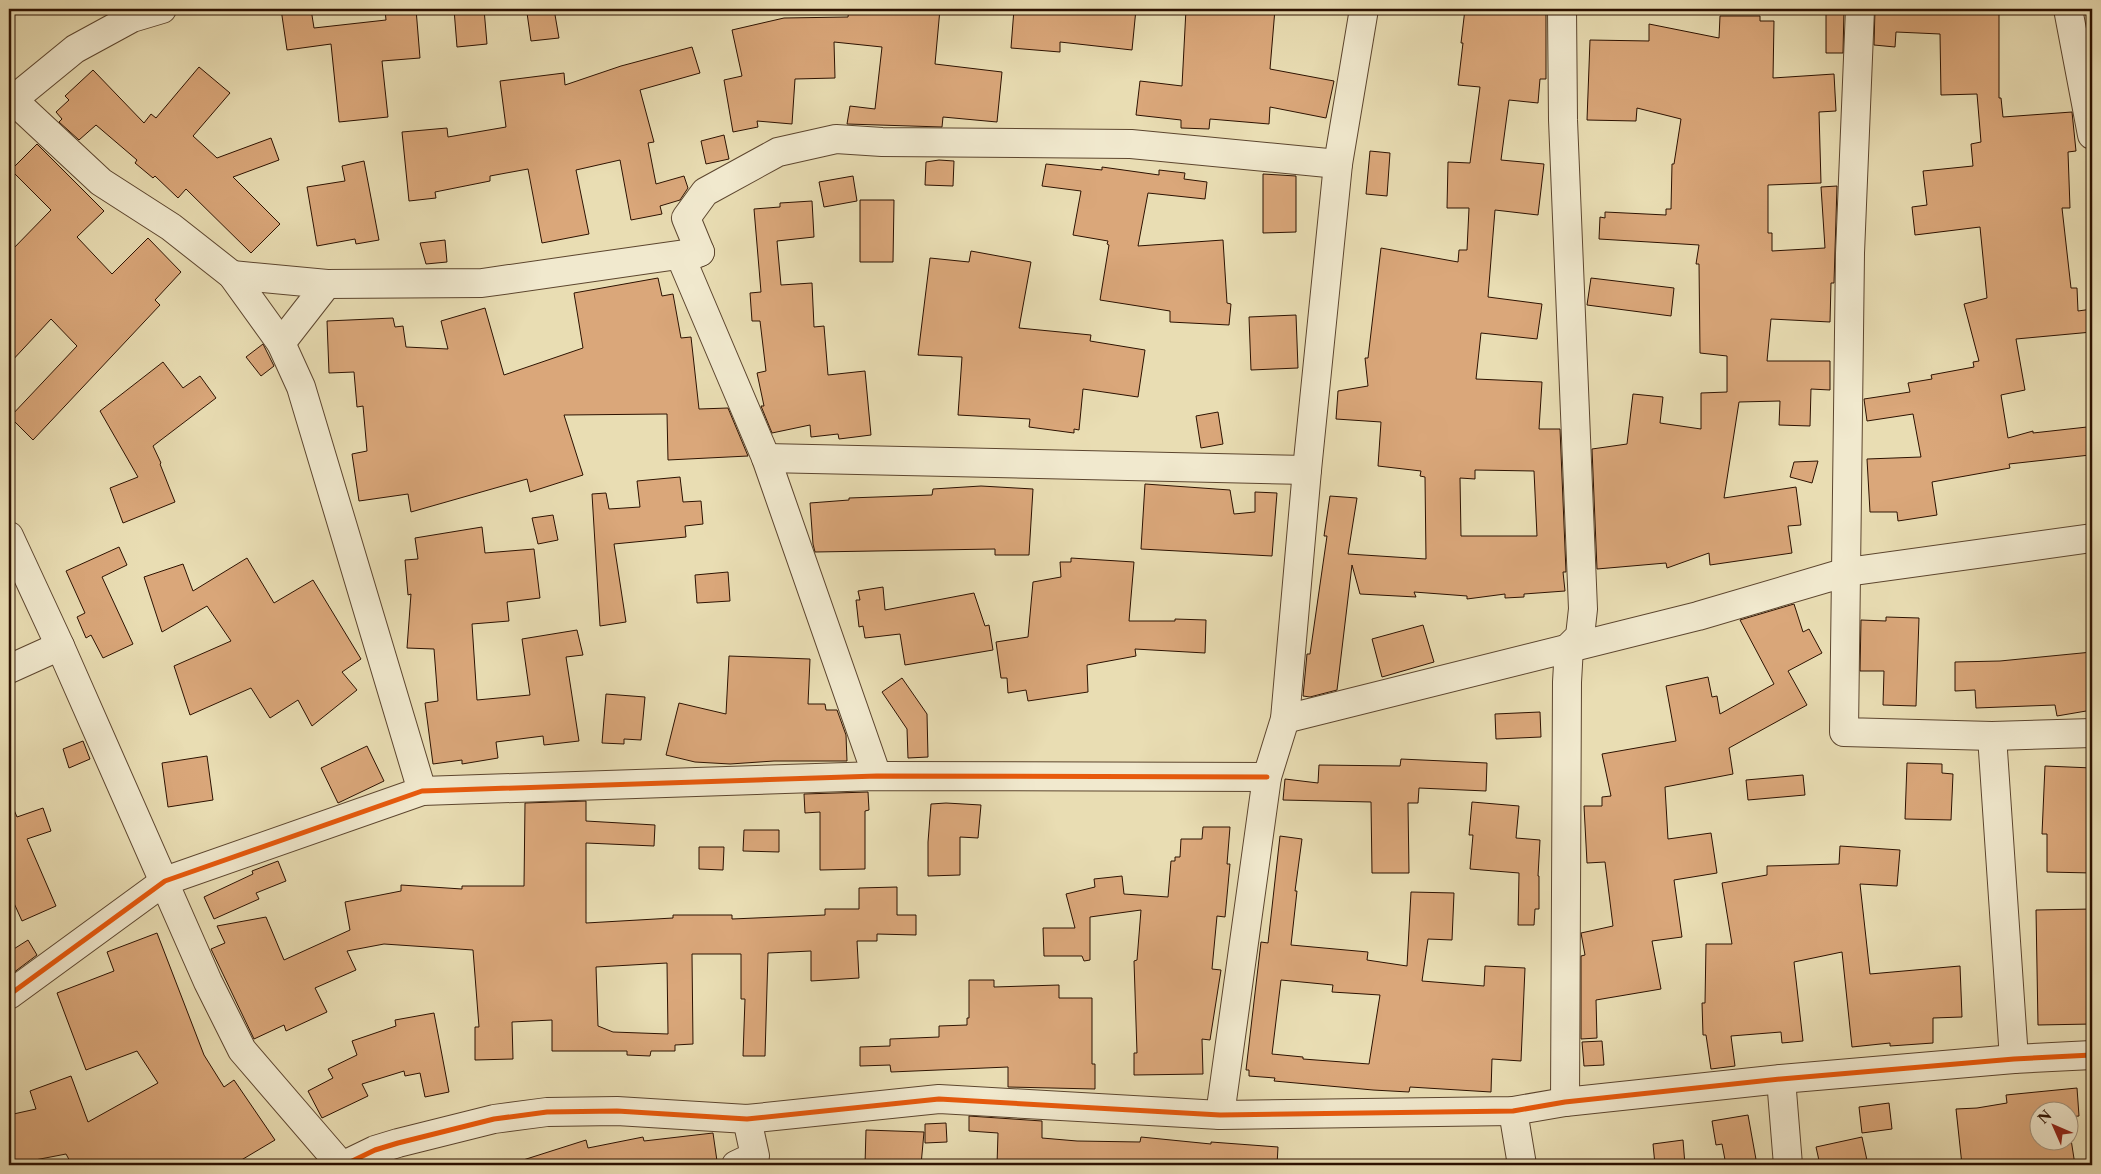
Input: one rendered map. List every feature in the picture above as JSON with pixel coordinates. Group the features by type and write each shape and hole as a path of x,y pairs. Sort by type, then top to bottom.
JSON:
{"street":[{"path":"162,9 132,18 74,48 10,101 101,182 171,227 232,275 281,343 301,387 422,791"},
{"path":"1220,1115 1267,777 1286,719 1307,470 1338,164 1364,9"},
{"path":"1562,9 1563,120 1583,609 1580,636 1569,647 1567,692 1565,1102"},
{"path":"1860,9 1850,253 1844,732 1992,736 2092,733"},
{"path":"2068,9 2092,135"},
{"path":"700,252 686,218 705,192 778,152 836,139 882,142 1132,144 1338,164"},
{"path":"232,275 327,284 482,283 700,252"},
{"path":"700,252 682,260 766,458 877,776"},
{"path":"281,343 327,284"},
{"path":"766,458 1307,470"},
{"path":"9,536 165,881 208,982 242,1050 343,1165 375,1150 406,1141 494,1119 546,1112 617,1111 748,1119 939,1099 1220,1115 1512,1111 1565,1102 1781,1078 2014,1059 2092,1055"},
{"path":"1286,719 1698,616 1847,572 2092,538"},
{"path":"9,670 60,646"},
{"path":"1992,736 2014,1059"},
{"path":"9,995 165,881 422,791 877,776 1267,777"},
{"path":"1781,1078 1788,1165"},
{"path":"1512,1111 1522,1165"},
{"path":"748,1119 749,1162"}],"building":[{"path":"281,9 311,9 314,28 386,20 385,10 416,9 420,58 382,61 388,117 339,122 331,44 287,50"},
{"path":"454,9 484,9 487,44 457,47"},
{"path":"554,9 559,38 531,41 527,13"},
{"path":"849,9 940,9 935,64 1002,72 997,122 943,117 942,127 847,124 850,106 875,109 882,47 834,42 835,78 795,79 792,124 757,121 758,127 733,132 724,80 742,76 732,30 784,18 848,17"},
{"path":"1014,9 1136,9 1132,50 1060,42 1060,52 1011,48"},
{"path":"1186,9 1275,9 1270,69 1334,81 1326,118 1270,107 1269,124 1210,119 1209,129 1181,128 1181,120 1136,115 1140,81 1182,86"},
{"path":"1465,9 1546,9 1546,79 1540,79 1538,103 1509,100 1501,160 1544,164 1538,215 1495,210 1488,297 1542,304 1537,339 1481,333 1476,379 1542,382 1539,429 1560,429 1566,572 1563,572 1565,591 1524,594 1524,597 1505,598 1505,594 1467,599 1467,596 1414,592 1416,597 1360,594 1352,565 1337,690 1310,697 1303,696 1307,654 1310,654 1327,536 1324,536 1330,496 1357,498 1348,554 1426,559 1425,477 1420,476 1421,471 1378,466 1381,422 1336,419 1338,391 1368,386 1365,358 1368,358 1381,248 1458,262 1459,250 1467,250 1469,208 1447,208 1448,162 1470,163 1480,87 1458,85 1463,43 1461,43","holes":["1475,470 1534,471 1537,536 1461,536 1460,478 1475,479"]},
{"path":"1826,9 1844,9 1843,53 1826,53"},
{"path":"1875,9 1999,9 1999,98 2001,98 2003,117 2072,112 2076,151 2068,152 2070,208 2062,208 2071,288 2077,288 2078,311 2092,309 2092,332 2016,339 2025,390 2001,395 2008,438 2033,431 2033,433 2087,427 2090,455 2009,464 2010,468 1932,482 1937,515 1898,521 1897,512 1870,512 1867,459 1921,457 1913,414 1867,421 1864,399 1910,392 1908,383 1932,379 1931,375 1974,367 1973,362 1979,361 1964,304 1987,298 1980,227 1915,235 1912,207 1927,205 1923,171 1973,166 1971,144 1981,142 1977,94 1941,95 1940,34 1896,32 1895,47 1874,45"},
{"path":"1720,16 1760,16 1760,21 1774,21 1773,78 1834,74 1836,111 1819,112 1821,183 1768,185 1768,233 1772,233 1772,251 1825,248 1821,187 1837,186 1834,283 1831,283 1830,322 1771,319 1767,361 1830,361 1830,390 1811,389 1810,426 1779,425 1780,401 1739,402 1724,498 1796,487 1801,525 1788,526 1792,553 1710,565 1709,553 1667,568 1666,563 1597,569 1592,449 1627,444 1633,394 1663,397 1660,423 1701,429 1701,393 1727,392 1727,356 1700,353 1699,264 1696,264 1699,245 1599,239 1600,217 1605,218 1605,212 1666,215 1666,209 1671,209 1672,164 1674,164 1681,119 1637,108 1636,121 1587,120 1590,40 1649,41 1649,24 1719,38"},
{"path":"692,47 700,73 640,90 654,142 648,143 656,184 684,176 688,188 680,200 660,206 662,214 631,220 620,160 576,170 589,234 542,243 528,169 490,176 490,181 435,192 436,198 409,201 402,132 447,128 448,137 506,127 500,81 564,73 565,85 621,66"},
{"path":"199,67 230,93 193,136 217,158 271,138 279,160 233,177 280,224 251,253 186,189 178,198 155,176 153,178 135,163 137,160 96,125 79,140 59,122 62,119 56,112 69,100 65,96 93,70 144,123 151,114 156,118"},
{"path":"724,135 729,159 706,164 701,141"},
{"path":"37,144 104,211 77,237 112,274 148,238 181,272 155,300 160,305 33,440 10,417 77,346 51,319 9,364 9,253 51,210 11,170"},
{"path":"1370,151 1390,153 1387,196 1366,194"},
{"path":"939,160 954,161 953,186 925,185 926,162"},
{"path":"364,161 379,240 356,244 355,239 317,246 307,187 345,181 342,166"},
{"path":"1046,164 1102,170 1102,167 1159,175 1159,170 1185,173 1184,179 1207,182 1205,199 1148,193 1138,246 1223,240 1227,303 1231,304 1229,325 1170,322 1170,311 1100,300 1109,245 1107,244 1108,241 1073,235 1081,191 1042,186"},
{"path":"1263,174 1296,176 1296,232 1263,233"},
{"path":"853,176 857,201 824,207 819,182"},
{"path":"860,200 894,200 893,262 860,262"},
{"path":"812,201 814,237 777,241 781,285 812,283 814,327 824,326 828,375 865,371 871,435 839,439 838,434 811,437 810,425 772,433 761,406 764,406 757,373 766,371 760,321 752,321 750,293 761,292 754,209 780,207 780,203"},
{"path":"445,240 447,262 426,264 420,243"},
{"path":"971,251 1031,262 1019,328 1091,335 1090,341 1145,350 1138,397 1083,389 1079,430 1074,429 1074,433 1029,427 1030,419 958,415 962,357 918,355 930,258 969,262"},
{"path":"658,278 662,296 673,294 681,338 691,337 699,409 728,408 748,456 668,460 667,414 564,415 583,475 530,492 527,479 411,512 408,494 359,501 352,454 367,451 363,406 357,407 354,372 329,373 327,321 393,318 395,327 403,326 406,347 448,349 441,321 485,308 504,375 583,348 574,293"},
{"path":"1591,278 1674,288 1671,316 1587,305"},
{"path":"1296,315 1298,368 1251,370 1249,317"},
{"path":"263,344 274,366 261,376 246,357"},
{"path":"163,362 183,388 200,376 216,398 153,446 175,502 123,523 110,488 138,477 100,411"},
{"path":"1218,412 1223,444 1201,448 1196,416"},
{"path":"1818,461 1812,483 1790,477 1794,462"},
{"path":"680,477 683,502 701,501 703,524 685,526 686,537 614,544 626,622 600,626 592,494 606,493 609,509 640,507 637,481"},
{"path":"1145,484 1230,490 1234,514 1255,512 1255,492 1277,493 1272,556 1141,549"},
{"path":"981,486 1033,489 1029,555 995,555 995,549 815,552 810,503 849,500 849,498 932,495 933,489"},
{"path":"553,515 558,540 538,544 532,518"},
{"path":"482,527 485,553 534,549 540,598 507,602 509,621 472,624 477,700 530,695 522,639 577,630 583,655 566,657 579,741 544,745 543,736 496,742 498,758 462,764 462,760 433,764 425,703 438,701 434,649 407,648 411,594 408,595 405,560 418,559 415,538"},
{"path":"119,547 127,565 102,577 133,644 103,658 91,635 86,638 77,617 85,613 66,571"},
{"path":"247,558 274,603 313,580 361,659 342,672 357,690 312,726 298,700 270,718 251,688 190,715 174,666 231,641 207,606 162,632 144,577 183,564 193,591"},
{"path":"1071,558 1134,562 1129,621 1206,620 1205,653 1135,649 1136,656 1087,665 1088,692 1028,701 1026,690 1008,693 1007,678 1001,678 996,642 1028,637 1033,582 1061,577 1060,562 1071,562"},
{"path":"728,572 730,601 697,603 695,575"},
{"path":"883,587 885,610 974,593 985,626 989,625 993,650 905,665 900,634 865,638 863,626 859,627 856,600 860,600 858,591"},
{"path":"1794,604 1803,632 1809,629 1822,653 1788,671 1807,705 1729,748 1733,774 1665,787 1668,839 1711,833 1717,873 1674,880 1682,937 1652,941 1661,989 1596,1000 1597,1038 1581,1039 1581,956 1585,955 1581,933 1613,926 1605,862 1587,863 1584,806 1602,806 1602,797 1611,796 1602,754 1676,741 1666,686 1708,677 1712,697 1717,696 1720,714 1774,684 1740,620"},
{"path":"1886,617 1919,618 1916,706 1883,705 1884,671 1860,671 1861,620 1886,621"},
{"path":"1423,625 1434,662 1382,677 1372,639"},
{"path":"2092,652 2092,710 2057,716 2055,705 1976,708 1975,690 1955,691 1955,662 2000,661"},
{"path":"729,656 810,659 808,704 825,704 826,710 837,710 846,735 847,761 774,761 730,764 695,762 666,755 679,703 726,714"},
{"path":"902,678 927,714 928,757 908,758 907,729 882,692"},
{"path":"606,694 645,697 641,740 624,739 624,744 602,743"},
{"path":"1540,712 1541,737 1496,739 1495,714"},
{"path":"83,741 90,759 69,768 63,749"},
{"path":"367,746 384,781 338,803 321,768"},
{"path":"207,756 213,800 168,807 162,763"},
{"path":"1401,759 1487,763 1486,791 1419,788 1418,803 1408,803 1409,873 1372,873 1371,802 1283,800 1285,779 1318,783 1319,765 1400,766"},
{"path":"1907,763 1942,764 1942,773 1953,774 1951,820 1905,819"},
{"path":"2045,766 2092,768 2092,873 2047,872 2047,834 2042,834"},
{"path":"1803,775 1805,795 1748,800 1746,780"},
{"path":"868,792 869,810 865,811 865,869 820,870 820,812 805,813 804,794"},
{"path":"9,798 17,817 43,808 51,831 27,839 56,906 22,921 9,892"},
{"path":"586,801 586,821 655,825 654,846 586,843 586,923 673,918 673,915 732,915 732,919 825,915 825,909 859,909 859,888 897,887 897,915 916,915 916,935 877,934 877,941 857,941 859,978 811,981 811,951 768,953 765,1056 743,1056 745,999 741,999 741,954 692,954 693,1044 675,1045 675,1051 651,1051 650,1056 627,1055 627,1051 552,1051 552,1020 512,1022 513,1059 475,1060 475,1027 479,1027 473,950 384,944 347,951 356,970 315,988 327,1012 286,1031 284,1025 254,1039 211,949 225,943 217,926 266,917 284,960 350,930 345,902 401,891 401,885 462,889 462,886 524,886 525,803","holes":["667,963 668,1034 613,1032 598,1026 596,967"]},
{"path":"1472,802 1519,806 1516,838 1540,840 1539,909 1535,909 1534,925 1518,925 1519,873 1470,869 1473,835 1469,835"},
{"path":"931,804 981,805 978,838 960,837 960,875 928,876"},
{"path":"1203,827 1230,827 1227,864 1230,864 1225,917 1217,916 1212,969 1221,970 1210,1040 1202,1039 1203,1074 1134,1075 1134,1053 1137,1053 1134,961 1137,960 1141,910 1090,917 1090,960 1084,961 1082,956 1044,956 1043,928 1075,928 1066,894 1095,887 1094,879 1122,876 1124,894 1168,897 1171,861 1175,861 1175,857 1180,857 1181,839 1202,839"},
{"path":"744,830 779,830 779,852 743,851"},
{"path":"1280,836 1302,839 1295,891 1297,891 1291,945 1368,952 1367,960 1407,966 1411,892 1454,893 1452,940 1428,939 1422,981 1484,986 1485,966 1525,968 1521,1061 1492,1059 1491,1092 1410,1087 1409,1092 1373,1090 1274,1081 1275,1078 1249,1076 1249,1070 1246,1070 1261,942 1268,943","holes":["1281,980 1333,985 1332,992 1380,995 1369,1064 1303,1059 1303,1057 1272,1054"]},
{"path":"1840,846 1900,850 1897,886 1860,884 1870,974 1960,966 1962,1017 1933,1018 1933,1043 1890,1046 1890,1043 1852,1047 1842,952 1794,962 1803,1041 1782,1043 1781,1032 1731,1036 1735,1066 1711,1069 1706,1035 1703,1035 1702,1003 1705,1003 1706,944 1732,944 1722,883 1767,875 1767,866 1839,864"},
{"path":"699,847 724,847 723,870 699,869"},
{"path":"278,861 286,881 256,893 259,899 214,919 204,897 253,874 252,871"},
{"path":"2092,909 2092,1024 2038,1025 2036,910"},
{"path":"157,933 204,1055 224,1087 234,1080 275,1140 233,1165 72,1165 66,1154 9,1165 9,1115 36,1109 30,1091 71,1076 88,1122 158,1083 137,1051 86,1070 57,993 114,971 107,952"},
{"path":"28,940 37,955 9,976 9,952"},
{"path":"969,980 994,980 994,987 1059,985 1059,998 1092,998 1092,1064 1095,1064 1095,1089 1008,1087 1008,1067 891,1072 890,1065 860,1066 860,1047 890,1046 890,1039 939,1037 939,1026 967,1025 967,1018 969,1018"},
{"path":"434,1013 449,1092 425,1097 420,1073 405,1076 404,1071 362,1084 368,1096 322,1118 308,1091 333,1078 328,1069 357,1055 352,1041 396,1026 395,1020"},
{"path":"1602,1041 1604,1065 1584,1066 1582,1042"},
{"path":"2077,1088 2078,1102 2028,1102 2028,1152 2073,1152 2075,1165 1962,1165 1956,1109 2007,1103 2006,1095"},
{"path":"1889,1103 1892,1129 1862,1133 1859,1107"},
{"path":"1748,1115 1757,1165 1726,1165 1722,1144 1716,1145 1712,1121"},
{"path":"969,1116 1042,1121 1042,1138 1077,1141 1140,1142 1141,1137 1211,1144 1211,1142 1278,1147 1277,1165 1180,1161 1180,1165 1098,1161 1097,1165 997,1165 998,1133 969,1131"},
{"path":"946,1123 947,1142 925,1143 925,1124"},
{"path":"866,1130 924,1132 921,1165 865,1165"},
{"path":"713,1133 717,1161 682,1165 521,1165 520,1161 586,1140 588,1148 643,1137 644,1141"},
{"path":"1862,1137 1868,1165 1820,1165 1816,1147"},
{"path":"1683,1140 1685,1165 1655,1165 1653,1144"}],"cycle path":[{"path":"9,995 165,881 422,791 877,776 1267,777"},
{"path":"344,1165 375,1150 398,1143 494,1119 547,1112 617,1111 747,1119 939,1099 1220,1115 1513,1111 1565,1102 1781,1079 2014,1059 2092,1055"}]}
